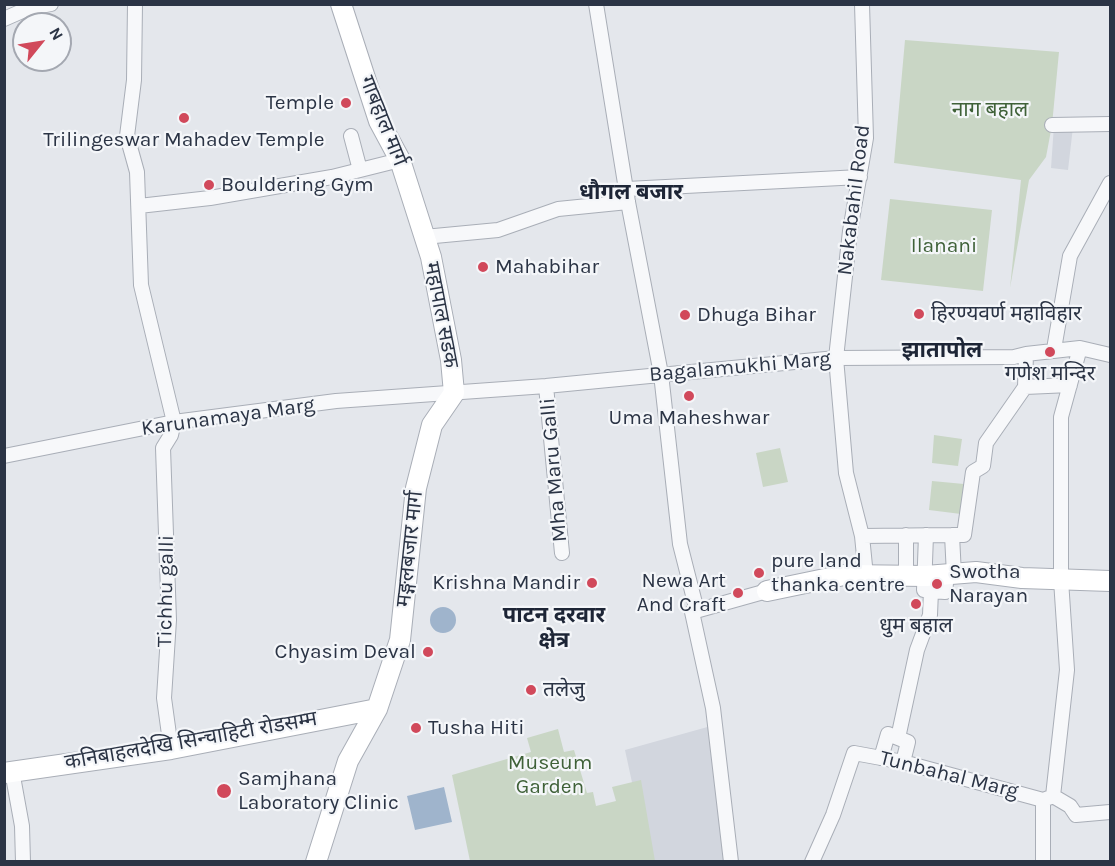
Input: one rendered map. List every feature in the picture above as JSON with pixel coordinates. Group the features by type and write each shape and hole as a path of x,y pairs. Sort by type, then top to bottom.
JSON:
{"main road":[{"name":"गाबहाल मार्ग","path":"341,4 380,121 400,160 424,237"},
{"name":"महापाल सडक","path":"424,237 451,360 454,393"},
{"name":"मङ्गलबजार मार्ग","path":"316,861 348,761 376,709 400,640 416,488 432,425 454,393"},
{"path":"767,591 844,575 921,581 976,572 1061,580 1110,580"},
{"name":"कनिबाहलदेखि सिन्चाहिटी रोडसम्म","path":"8,772 171,749 376,709"}],"street":[{"path":"4,19 29,8 51,4"},
{"path":"135,4 134,81 127,136 137,172 141,285 173,428"},
{"path":"596,4 627,196 661,374 680,544 696,607 692,612"},
{"name":"Nakabahil Road","path":"862,4 866,138 850,231 836,358 846,473 862,536 866,576"},
{"path":"1052,124 1110,124"},
{"path":"351,136 360,170"},
{"path":"139,206 210,198 360,170 400,160"},
{"path":"424,237 498,230 558,209 627,196 860,177"},
{"path":"1054,349 1070,256 1110,183"},
{"path":"1043,861 1048,798 1067,670 1061,580 1061,417 1080,348 1110,355"},
{"name":"Bagalamukhi Marg","path":"454,393 836,358 1014,357 1054,349 1080,348"},
{"path":"862,536 964,535 973,472 983,466 986,443 1025,387 1026,354"},
{"path":"1025,387 1070,385"},
{"name":"Mha Maru Galli","path":"546,386 562,553"},
{"name":"Karunamaya Marg","path":"4,456 336,401 404,394 454,393"},
{"name":"Tichhu galli","path":"171,749 164,698 169,620 163,448 173,428"},
{"path":"921,581 926,535"},
{"path":"951,575 952,535"},
{"path":"898,738 918,650 930,615 906,536"},
{"path":"692,612 767,591"},
{"path":"692,612 713,708 731,861"},
{"path":"881,758 888,734 908,742 903,762"},
{"name":"Tunbahal Marg","path":"812,861 833,815 854,753 903,762 1048,798"},
{"path":"8,772 22,826 23,861"},
{"path":"1048,798 1070,806 1076,815 1110,812"}],"shaded area":[{"path":"1054,125 1073,127 1068,170 1051,168"},
{"path":"711,726 725,861 649,861 625,750"}],"green space":[{"name":"नाग बहाल","path":"905,40 1059,52 1052,125 1046,157 1029,180 1010,288 1021,180 894,163"},
{"name":"Ilanani","path":"890,199 992,210 983,291 881,280"},
{"path":"934,435 962,439 958,466 932,463"},
{"path":"780,448 788,482 763,487 756,453"},
{"path":"932,481 964,484 961,514 929,510"},
{"name":"Museum Garden","path":"558,729 564,752 574,750 587,793 593,792 596,806 616,801 612,787 641,780 655,861 470,861 452,775 531,752 527,738"}],"water":[{"path":"443,607 452,611 456,620 452,629 443,633 434,629 430,620 434,611"},
{"path":"444,787 452,822 415,830 407,796"}],"place":[{"name":"Temple","path":"346,103"},
{"name":"Trilingeswar Mahadev Temple","path":"184,118"},
{"name":"Bouldering Gym","path":"209,185"},
{"name":"Mahabihar","path":"483,267"},
{"name":"हिरण्यवर्ण महाविहार","path":"919,314"},
{"name":"Dhuga Bihar","path":"685,315"},
{"name":"गणेश मन्दिर","path":"1050,352"},
{"name":"Uma Maheshwar","path":"689,396"},
{"name":"pure land thanka centre","path":"759,573"},
{"name":"Krishna Mandir","path":"592,583"},
{"name":"Swotha Narayan","path":"937,584"},
{"name":"Newa Art And Craft","path":"738,593"},
{"name":"धुम बहाल","path":"916,604"},
{"name":"Chyasim Deval","path":"428,652"},
{"name":"तलेजु","path":"531,690"},
{"name":"Tusha Hiti","path":"416,728"},
{"name":"Samjhana Laboratory Clinic","path":"224,791"}],"district":[{"name":"धौगल बजार","path":"631,193"},
{"name":"झातापोल","path":"942,351"},
{"name":"पाटन दरवार क्षेत्र","path":"554,628"}]}
